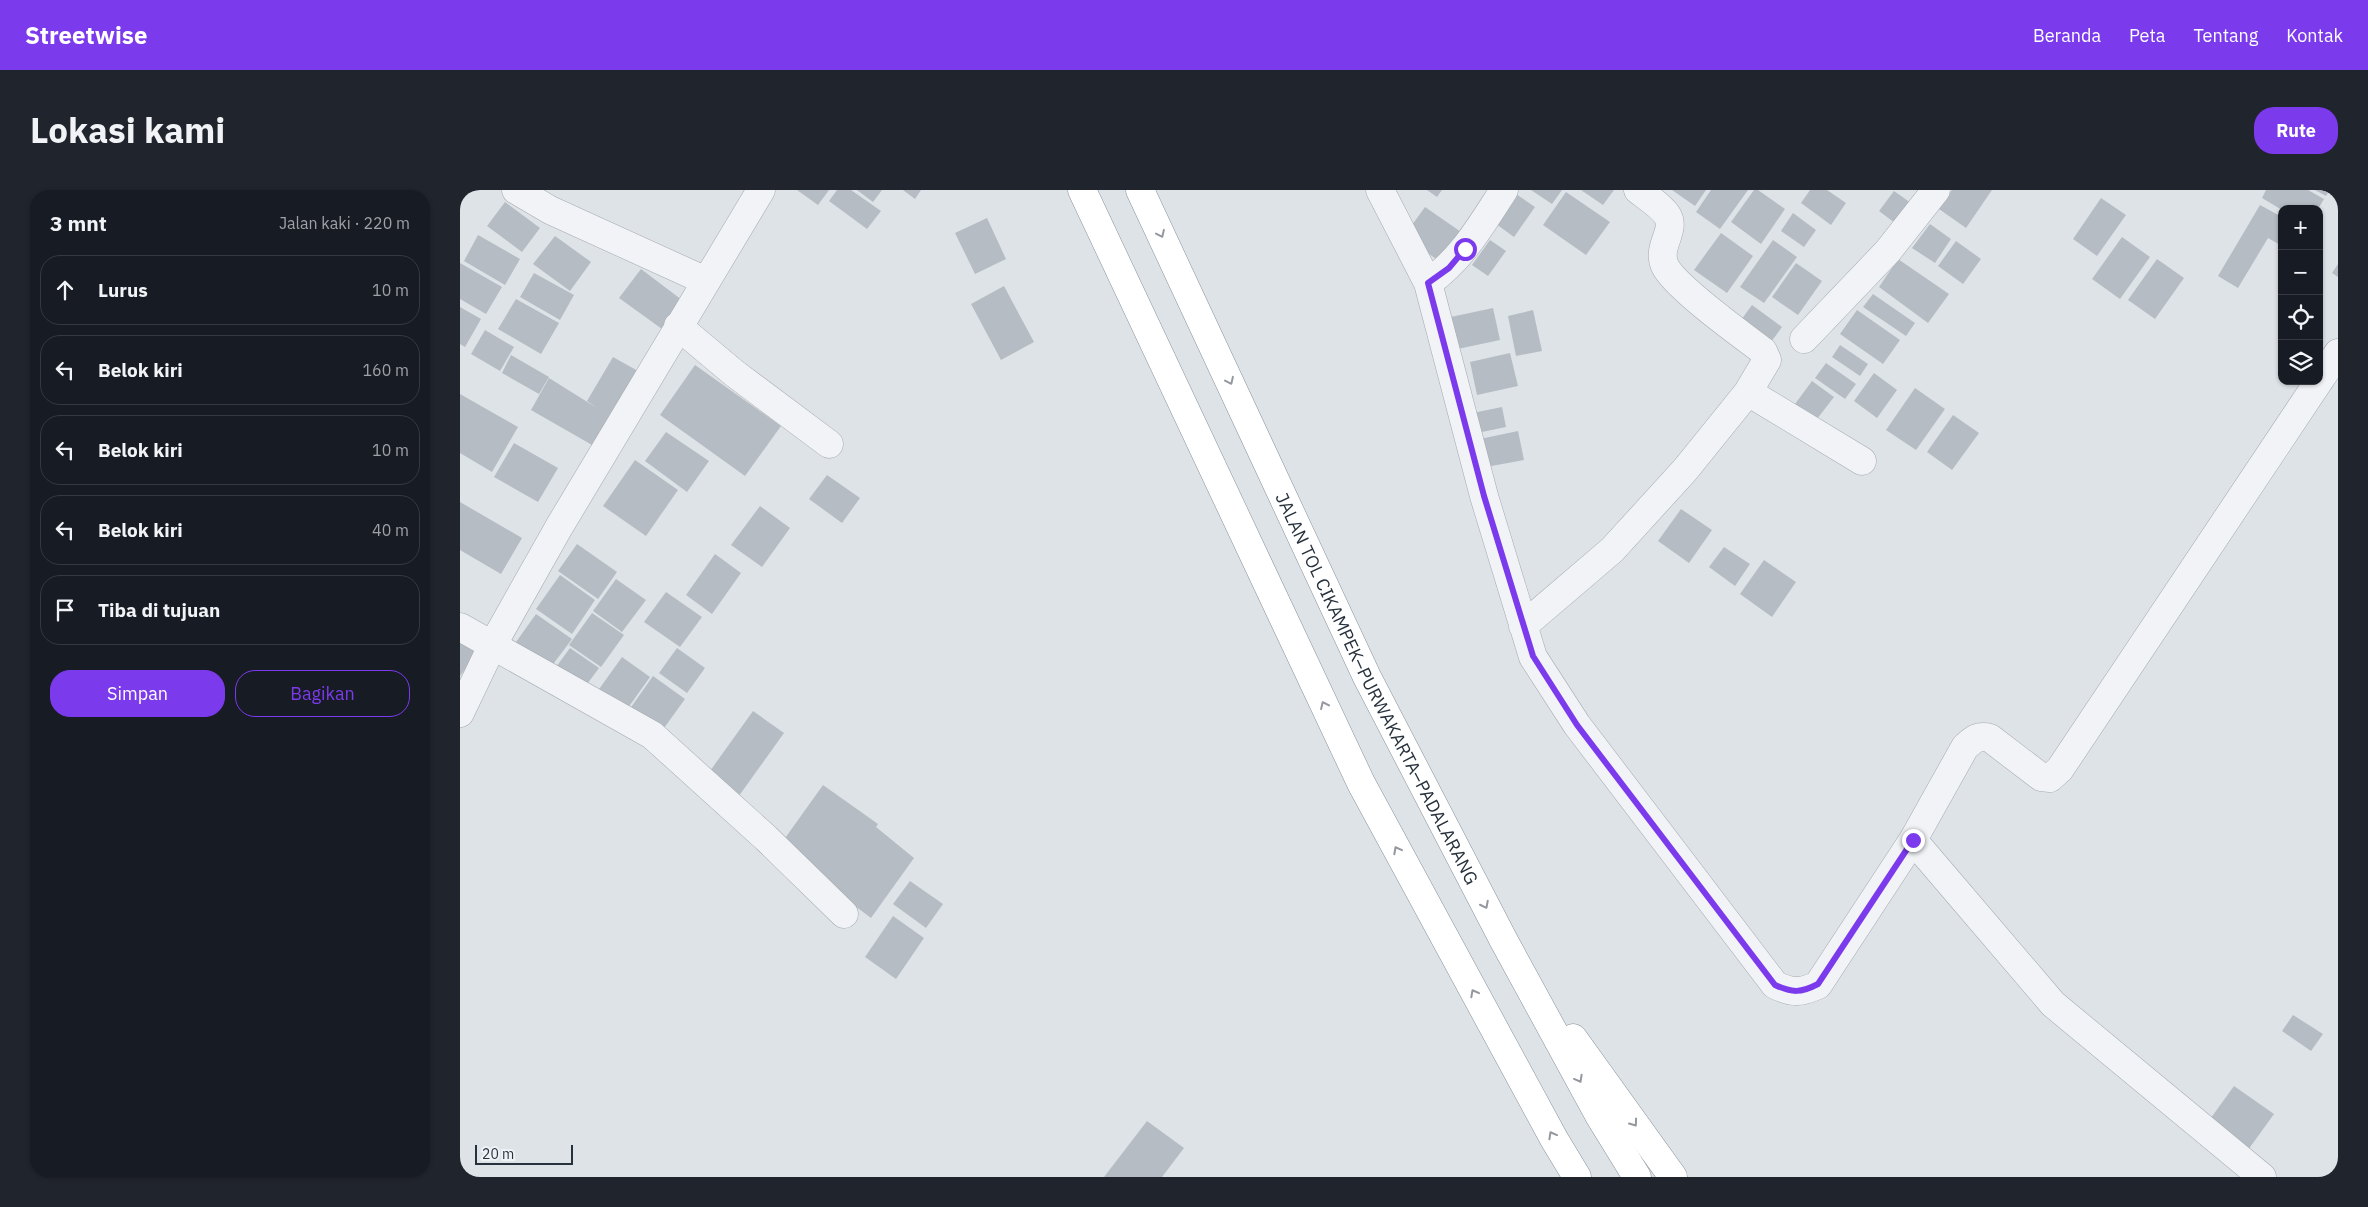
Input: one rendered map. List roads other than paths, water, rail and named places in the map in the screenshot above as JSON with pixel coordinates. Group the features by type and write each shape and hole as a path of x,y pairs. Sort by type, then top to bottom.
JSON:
{"highway":[{"path":"1082,190 1361,783 1554,1139 1577,1177"},
{"name":"JALAN TOL CIKAMPEK–PURWAKARTA–PADALARANG","path":"1140,190 1368,677 1504,941 1600,1117 1637,1177"},
{"path":"1504,941 1673,1177"}],"street":[{"path":"516,190 550,210 706,281"},
{"path":"460,713 492,646 559,527 761,190"},
{"path":"1380,190 1428,283 1484,496 1523,626 1533,656 1542,674 1577,725 1775,985 1789,991 1799,992 1818,984 1913,840 1965,747 1974,739 1980,736 1990,738 2040,778 2054,775 2316,385"},
{"path":"1428,283 1449,268 1465,249 1504,190"},
{"path":"1523,626 1612,550 1685,470 1748,392 1765,365 1765,354 1670,274 1662,256 1663,245 1670,229 1667,215 1638,190"},
{"path":"1804,338 1888,251 1936,190"},
{"path":"678,326 734,373 829,444"},
{"path":"2323,375 2338,353"},
{"path":"1748,392 1862,461"},
{"path":"460,627 652,735 766,838 844,914"},
{"path":"1913,840 2053,1004 2262,1177"}]}
